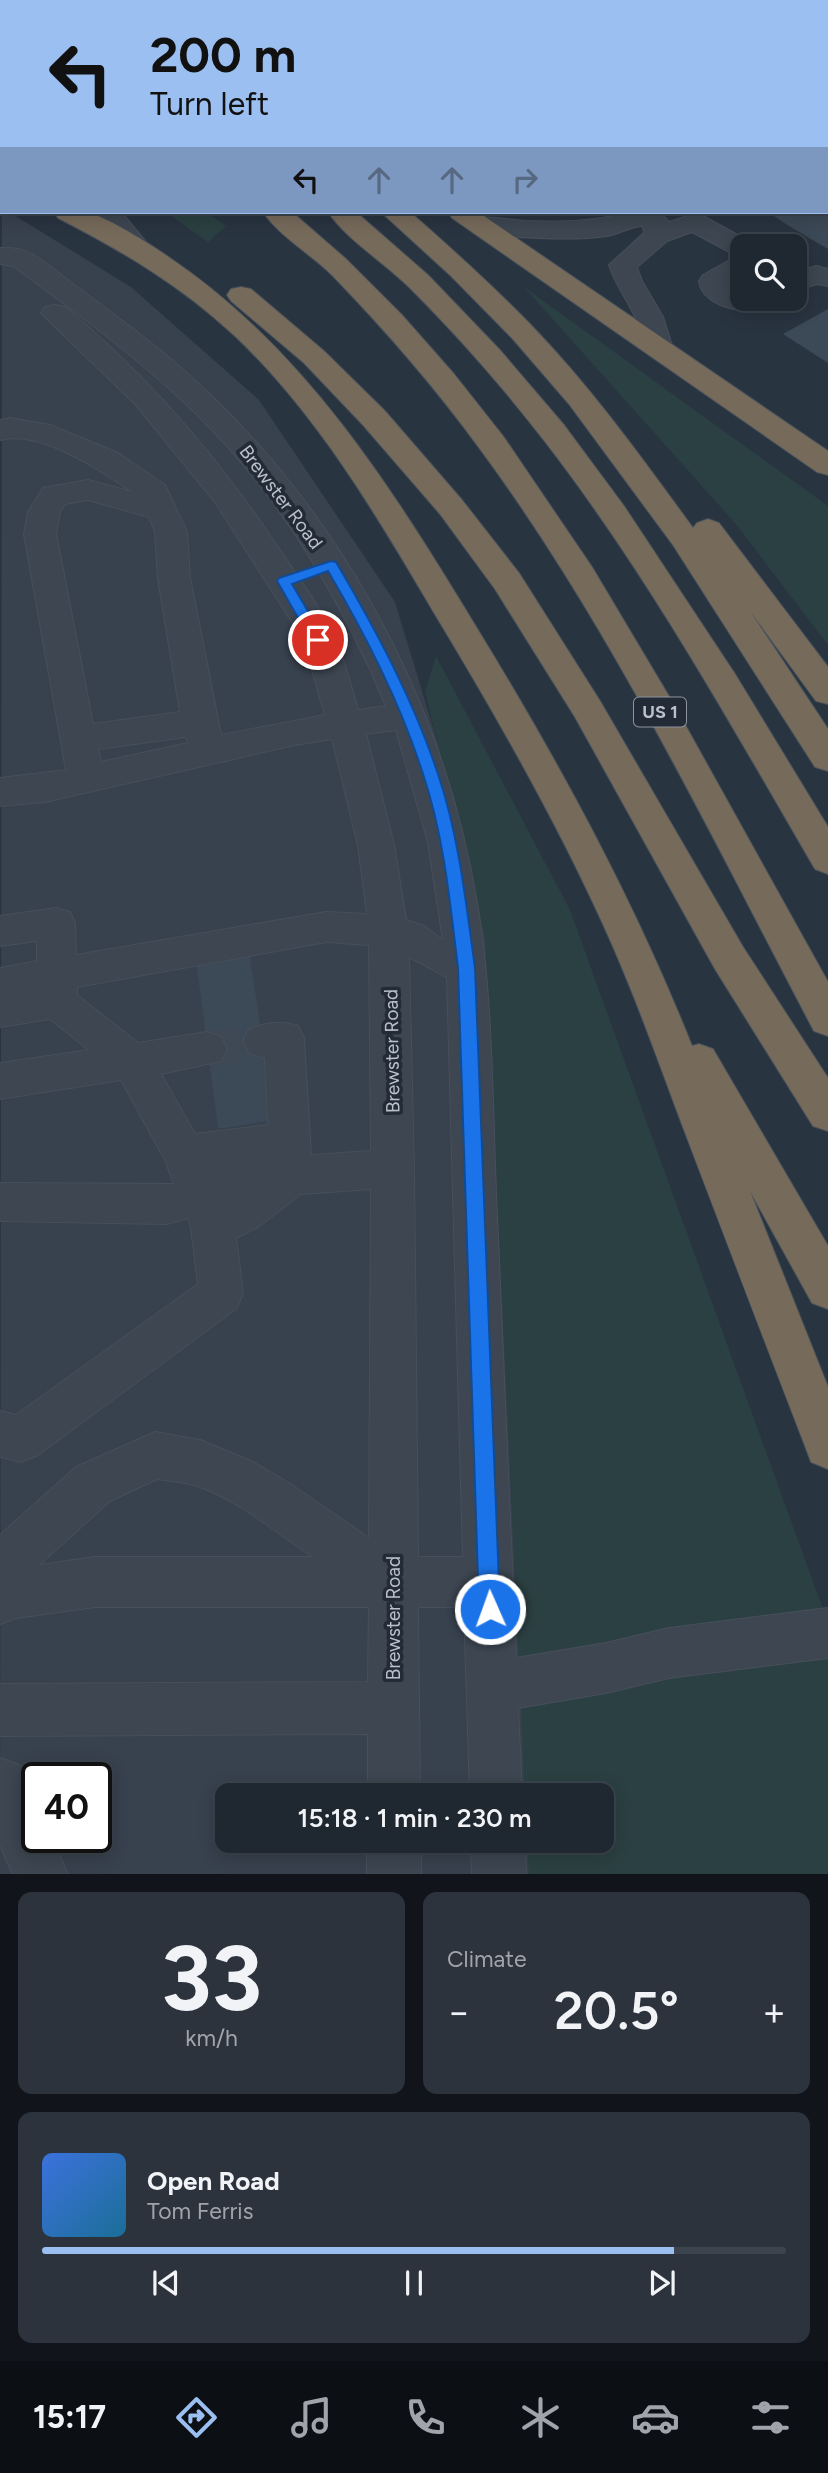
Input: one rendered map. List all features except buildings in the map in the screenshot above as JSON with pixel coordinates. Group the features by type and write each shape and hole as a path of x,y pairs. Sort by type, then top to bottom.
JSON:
{"highway":[{"path":"71,214 137,248 191,268 253,303 354,397 451,507 507,582 571,682 729,958 828,1114"},
{"name":"US 1","path":"278,214 365,294 417,349 496,445 532,498 644,682 828,1019"},
{"path":"343,214 449,309 555,430 607,501 684,619 828,859"},
{"path":"396,214 482,291 702,523 828,692"},
{"path":"471,218 828,465"},
{"path":"137,248 214,301 256,339 303,391 350,452 395,520 491,679 596,871 622,925 673,1046 828,1446"},
{"path":"666,354 828,483"},
{"path":"565,380 619,446 664,509 828,758"},
{"path":"622,925 828,1288"}],"street":[{"path":"109,214 137,248"},
{"path":"471,218 525,229 584,230 649,221 694,222 730,242"},
{"path":"649,221 623,265 628,281 666,354"},
{"name":"Brewster Road","path":"0,256 13,256 23,260 142,349 201,401 254,458 331,565 373,638 409,715 440,808 454,872 467,968 496,1783"},
{"path":"730,269 716,277 713,286 730,296"},
{"name":"Brewster Road","path":"0,271 72,326 109,361 188,446 247,523 318,640 345,726 377,846 391,984 394,1783"},
{"path":"807,278 816,274 828,278"},
{"path":"0,430 10,428 39,432 107,460 158,501 171,532 174,578 204,736"},
{"path":"86,779 40,534 44,512 54,495 88,490 158,501 208,471"},
{"path":"284,581 331,565"},
{"path":"79,739 295,732 409,715"},
{"path":"0,792 46,788 86,779 204,736"},
{"path":"0,931 56,923 57,988"},
{"path":"0,1010 57,988 303,929 326,927 387,931 410,937 432,953 467,968"},
{"path":"0,984 57,988 132,1061 184,1154 206,1212 221,1293 21,1439 0,1434"},
{"path":"0,1202 167,1205 206,1212 243,1213 290,1158 284,1038 263,1041"},
{"path":"0,1081 207,1048"},
{"path":"184,1154 290,1158 393,1169"},
{"path":"0,1567 93,1484 155,1455 200,1463 234,1478 272,1500 393,1584"},
{"path":"0,1599 16,1593 95,1582 489,1583"},
{"path":"493,1687 606,1668 670,1653 828,1633"},
{"path":"0,1710 394,1708"},
{"path":"0,1784 41,1874"},
{"path":"394,1853 394,1874"},
{"path":"498,1853 499,1874"}],"shaded area":[{"path":"2,214 12,214 131,287 259,400 395,602 498,942 543,1783 215,1783 215,1853 547,1853 548,1874 0,1874"}],"green space":[{"path":"169,214 209,214 226,226 208,242"},
{"path":"524,287 828,506 828,645 735,523"},
{"path":"436,656 570,910 828,1623 828,1874 529,1874 528,1853 614,1853 614,1783 524,1783 485,937 425,692"}],"tunnel":[{"path":"207,1049 263,1041"}],"route":[{"path":"318,640 284,581 331,565 385,661 422,747 432,776 454,872 467,968 490,1609"}]}
